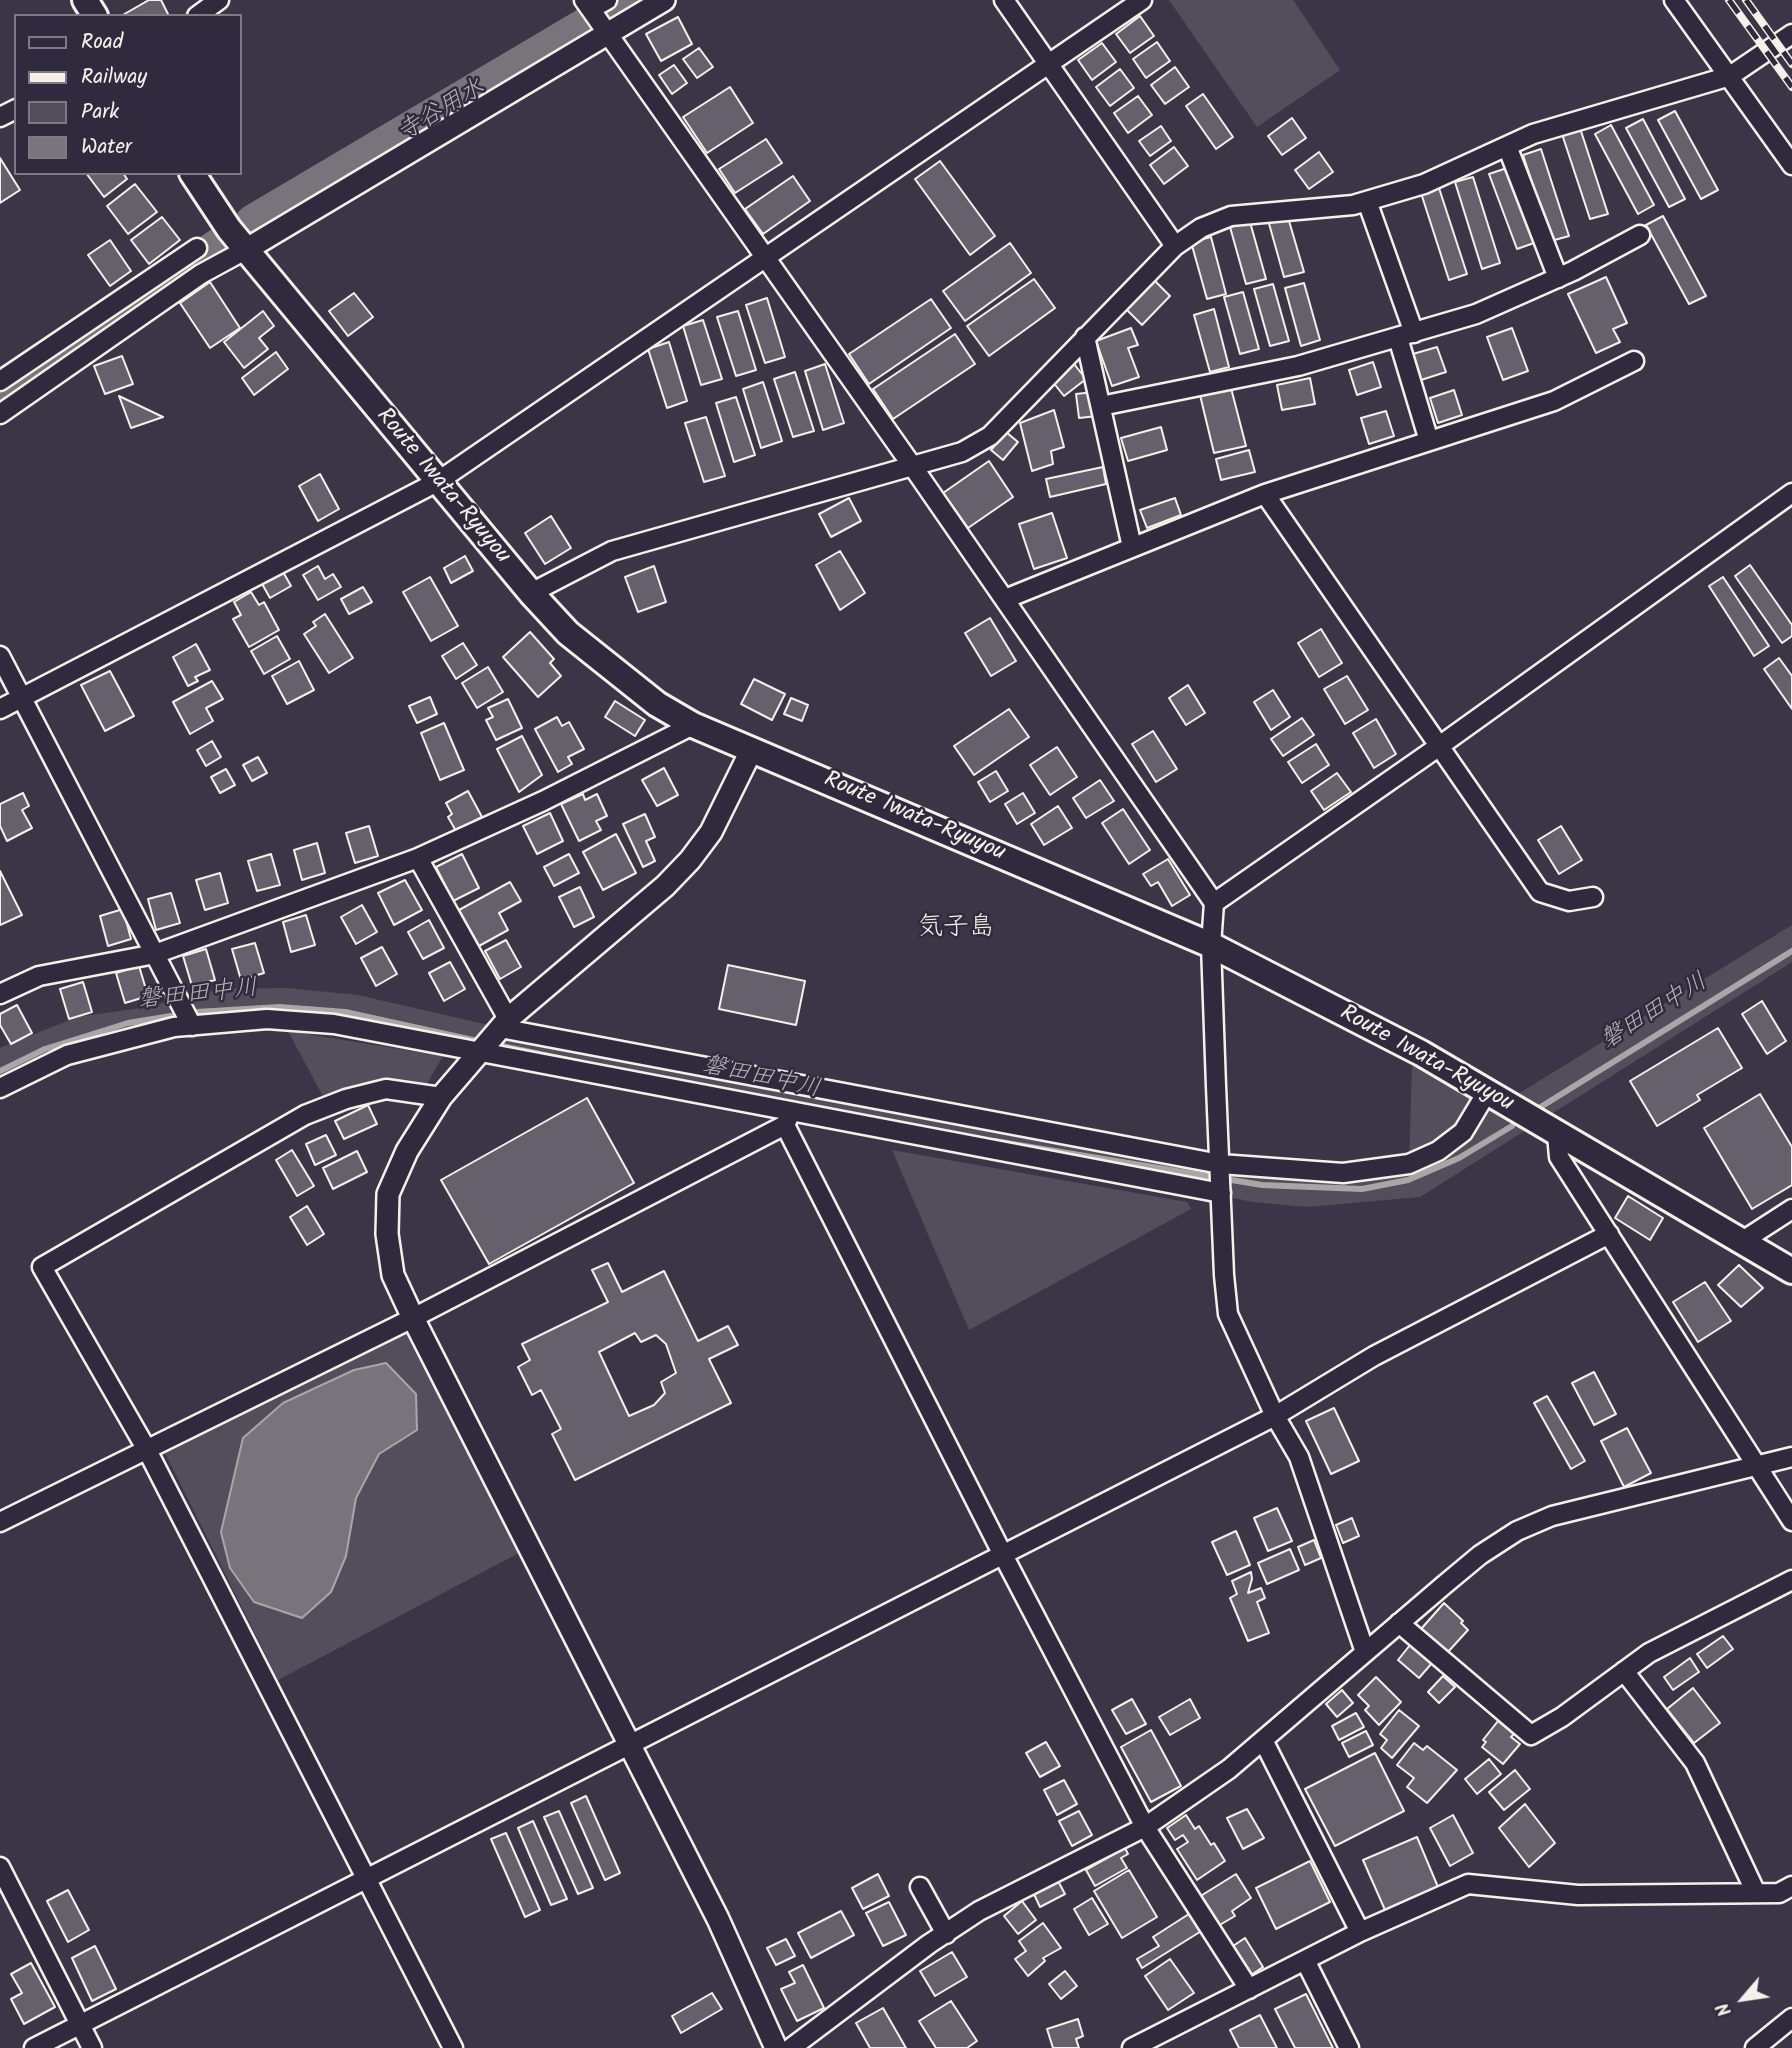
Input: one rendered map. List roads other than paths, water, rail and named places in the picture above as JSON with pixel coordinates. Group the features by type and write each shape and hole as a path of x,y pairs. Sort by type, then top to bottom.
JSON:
{"main road":[{"name":"Route Iwata-Ryuyou","path":"193,175 229,229 531,593 568,633 618,676 693,725 1212,945 1421,1054 1792,1271"}],"street":[{"path":"200,14 219,0"},
{"path":"607,0 588,5 914,467 1214,903 1212,945 1228,1314 1275,1416 1299,1457 1365,1652"},
{"path":"0,414 201,274 664,0"},
{"path":"1004,0 1175,246"},
{"path":"0,709 437,482 1142,0"},
{"path":"1674,0 1792,165"},
{"path":"531,593 612,551 962,452 989,436 1175,246 1201,228 1231,216 1353,205 1424,184 1533,134 1730,76 1792,34"},
{"path":"1507,146 1558,278"},
{"path":"1367,201 1406,336 1429,441"},
{"path":"1101,406 1298,366 1476,314 1558,278 1640,236"},
{"path":"0,381 197,248"},
{"path":"1085,337 1132,548"},
{"path":"1005,599 1265,494 1553,401 1634,361"},
{"path":"1265,494 1540,892 1569,901 1593,897"},
{"path":"1214,903 1792,494"},
{"path":"0,656 192,1026"},
{"path":"0,994 39,976 155,954 418,858 543,801 693,725"},
{"path":"752,749 711,832 690,860 665,886 501,1026 441,1097 407,1151 388,1194 387,1234 393,1275 413,1318 718,1919 776,2048"},
{"path":"418,858 501,1026"},
{"path":"0,1088 68,1055 124,1038 192,1026 267,1019 334,1024 479,1050 788,1118 1221,1193"},
{"path":"501,1026 1220,1164 1352,1174 1409,1164 1438,1151 1462,1132 1487,1092"},
{"path":"441,1097 386,1089 345,1099 305,1115 42,1267 147,1450 453,2048"},
{"path":"0,1522 413,1318 788,1118"},
{"path":"788,1118 1002,1553 1145,1826 1249,1989"},
{"path":"1557,1134 1559,1157 1792,1521"},
{"path":"1741,1242 1792,1209"},
{"path":"34,2048 628,1743 1275,1416 1374,1356 1609,1234"},
{"path":"792,2048 979,1911 1145,1826 1230,1769 1480,1555 1537,1522 1792,1457"},
{"path":"1399,1623 1531,1735 1562,1717 1679,1635 1792,1580"},
{"path":"1624,1671 1695,1763 1756,1893"},
{"path":"1263,1740 1360,1932"},
{"path":"0,1867 5,1891 92,2048"},
{"path":"1132,2048 1360,1932 1468,1884 1578,1895 1779,1893 1792,1886"},
{"path":"920,1887 946,1934"},
{"path":"1305,1960 1349,2048"},
{"path":"1755,2048 1792,2018"}],"water":[{"path":"386,1363 416,1394 417,1430 379,1454 356,1498 346,1556 331,1592 302,1618 254,1602 230,1568 221,1532 243,1438 283,1403 354,1370"}],"waterway":[{"name":"寺谷用水","path":"254,223 631,0"},
{"name":"寺谷用水","path":"0,399 219,247"},
{"name":"磐田田中川","path":"1539,1108 1792,951"},
{"name":"磐田田中川","path":"0,1071 45,1049 128,1023 196,1012 280,1007 345,1012 482,1042"},
{"name":"磐田田中川","path":"492,1044 578,1062"},
{"name":"磐田田中川","path":"994,1141 1262,1185 1362,1189 1408,1180 1459,1158 1512,1126"}],"railway":[{"path":"1729,0 1792,87"},
{"path":"1746,0 1792,64"}],"district":[{"name":"気子島","path":"956,930"}]}
